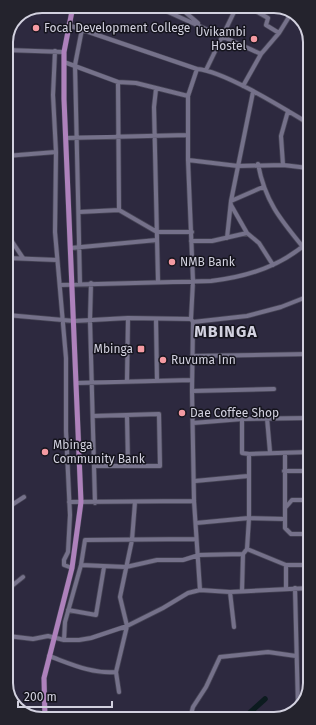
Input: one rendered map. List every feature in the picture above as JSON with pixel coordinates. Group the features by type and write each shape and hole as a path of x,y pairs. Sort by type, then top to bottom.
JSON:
{"main road":[{"path":"45,712 44,678 72,568 82,502 64,62 64,52 71,13"}],"street":[{"path":"171,13 261,54"},
{"path":"186,13 202,27"},
{"path":"206,70 234,13"},
{"path":"259,13 268,18 266,25 279,33"},
{"path":"242,86 261,54 279,33 289,17"},
{"path":"68,25 196,69 206,70 242,86 303,120"},
{"path":"80,284 75,65 82,29"},
{"path":"13,50 64,52"},
{"path":"55,51 53,95 56,152 55,232 64,320 66,358 66,430 70,538 68,552 64,560 64,566 72,568"},
{"path":"64,62 118,82 136,83 188,96"},
{"path":"196,69 188,96 188,160 193,281 192,391 195,481 194,501 196,540 199,555 200,590"},
{"path":"118,82 119,210"},
{"path":"156,89 154,107 158,281"},
{"path":"227,238 231,202 253,92"},
{"path":"283,165 281,136 288,111"},
{"path":"66,138 118,138 155,135 188,135"},
{"path":"13,155 56,152"},
{"path":"188,160 238,166 258,164 303,167"},
{"path":"60,285 193,281 233,278 255,273 273,265 303,246 272,207 263,187 258,164"},
{"path":"231,202 263,187"},
{"path":"231,202 247,232 259,243 273,265"},
{"path":"79,212 119,210 157,232 192,232"},
{"path":"191,241 212,241 247,232"},
{"path":"71,248 157,240"},
{"path":"13,243 23,258"},
{"path":"13,258 57,260"},
{"path":"91,284 90,320 95,503"},
{"path":"13,316 74,321 128,318 192,321 247,316 282,307 303,298"},
{"path":"127,381 128,318"},
{"path":"156,319 157,381"},
{"path":"192,356 303,354"},
{"path":"77,383 192,380"},
{"path":"192,391 274,389"},
{"path":"93,416 158,414 160,466 94,466"},
{"path":"127,415 128,465"},
{"path":"267,418 270,452"},
{"path":"193,423 242,419 303,418"},
{"path":"242,419 242,453 303,452"},
{"path":"285,453 285,528 291,534 303,534"},
{"path":"242,591 243,554 247,549 249,518 249,454"},
{"path":"284,471 303,471"},
{"path":"195,481 248,476"},
{"path":"13,504 24,497"},
{"path":"285,508 292,500 303,500"},
{"path":"69,502 95,503 194,501"},
{"path":"119,692 116,672 127,626 120,597 132,540 135,502"},
{"path":"196,523 249,518 285,519"},
{"path":"64,640 65,622 81,565 85,540 196,540"},
{"path":"247,549 286,565 303,565"},
{"path":"81,565 126,568 157,560 183,560 199,555 243,554"},
{"path":"286,565 286,589"},
{"path":"68,610 96,615 104,567"},
{"path":"13,585 23,577"},
{"path":"296,588 298,699"},
{"path":"13,637 33,639 48,636 64,640 91,638 127,626 163,608 188,593 200,590 230,592 303,588"},
{"path":"230,592 234,627"},
{"path":"192,712 193,707 206,687 220,657 268,652 296,656"},
{"path":"49,656 83,669 104,673 116,672"}],"waterway":[{"path":"251,712 265,699"}],"place":[{"name":"Focal Development College","path":"36,28"},
{"name":"Uvikambi Hostel","path":"254,39"},
{"name":"NMB Bank","path":"172,262"},
{"name":"Mbinga","path":"141,349"},
{"name":"Ruvuma Inn","path":"163,360"},
{"name":"Dae Coffee Shop","path":"182,413"},
{"name":"Mbinga Community Bank","path":"45,452"}],"district":[{"name":"MBINGA","path":"226,331"}]}
